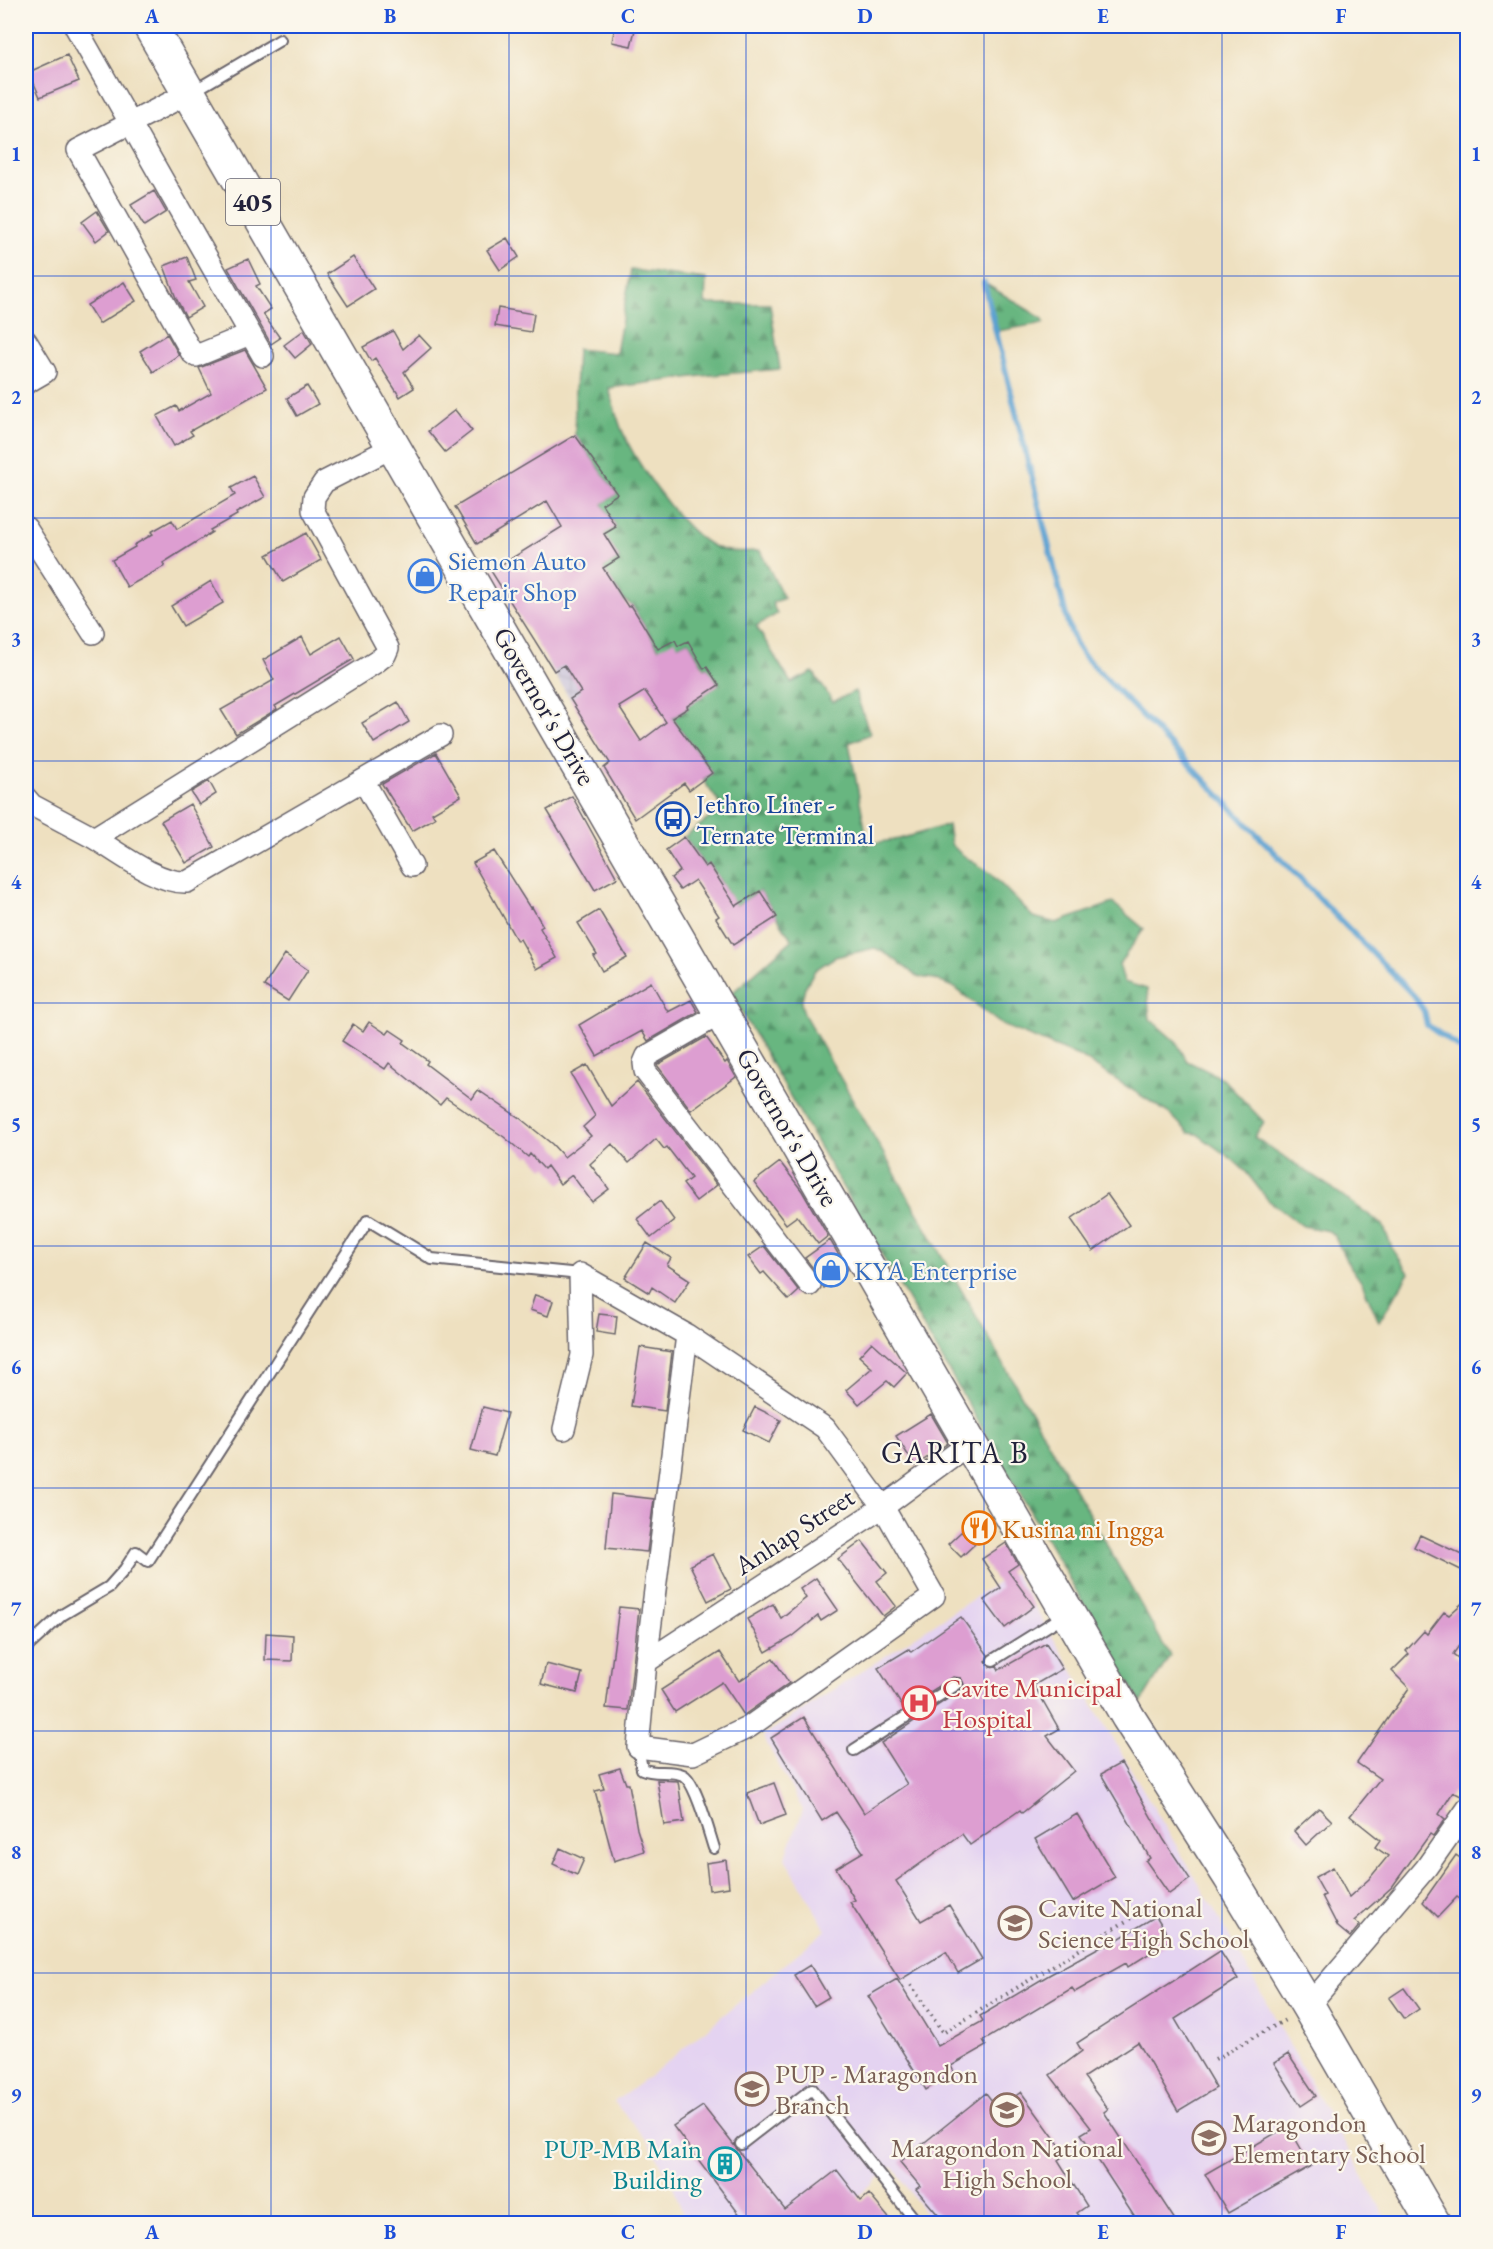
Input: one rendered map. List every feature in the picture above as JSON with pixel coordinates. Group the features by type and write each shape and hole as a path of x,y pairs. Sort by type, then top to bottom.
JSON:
{"main road":[{"name":"Governor's Drive","path":"150,26 1128,1717 1230,1877 1299,2011 1434,2223"}],"street":[{"path":"75,26 263,356"},
{"path":"189,93 78,150 188,348 196,356 250,334"},
{"path":"26,341 45,372 26,383"},
{"path":"94,838 385,655 388,648 313,510 314,497 324,482 395,447"},
{"path":"26,528 93,633"},
{"path":"26,798 32,805 162,878 176,883 188,882 441,735"},
{"path":"363,780 412,866"},
{"path":"722,1013 647,1056 644,1063 645,1071 810,1285"},
{"path":"580,1274 687,1335 825,1428 883,1507 934,1596 749,1727 693,1754 638,1748 646,1662 687,1335"},
{"path":"564,1429 582,1355 580,1274"},
{"name":"Anhap Street","path":"646,1662 883,1507 970,1443"},
{"path":"1299,2011 1426,1868 1467,1808"}],"lane":[{"path":"189,93 280,40"},
{"path":"26,1648 62,1615 108,1587 125,1569 136,1552 148,1561 368,1220 432,1259 580,1274"},
{"path":"993,1659 1068,1613"},
{"path":"854,1750 957,1684"},
{"path":"638,1748 642,1769 650,1773 669,1772 684,1776 692,1784 714,1848"},
{"path":"741,2144 812,2089 918,2223"}],"path":[{"path":"911,1985 943,2033 1154,1904"},
{"path":"1215,2059 1299,2011"}],"shaded area":[{"path":"588,637 611,674 570,699 547,662"},
{"path":"1014,1572 1218,1916 1389,2223 931,2223 893,2166 825,2223 686,2223 672,2183 647,2140 614,2102 650,2076 826,1930 785,1858 803,1810 763,1736"}],"green space":[{"path":"631,270 706,279 705,304 770,304 780,369 609,388 627,442 648,476 675,512 702,539 715,547 737,552 760,551 784,598 772,603 777,614 756,626 791,683 813,672 833,702 855,691 870,734 849,743 868,844 899,839 948,825 951,844 991,874 1033,917 1056,923 1113,903 1144,929 1119,964 1124,982 1147,989 1150,1019 1177,1043 1187,1061 1222,1078 1264,1122 1254,1137 1383,1225 1392,1248 1409,1273 1379,1322 1362,1283 1346,1260 1335,1237 1329,1231 1303,1226 1268,1200 1246,1172 1233,1160 1197,1134 1189,1133 1170,1114 1081,1057 1002,1025 955,988 935,979 918,977 875,948 835,957 815,970 805,987 801,1003 804,1014 1170,1656 1141,1703 731,994 792,940 760,891 736,906 710,865 705,867 684,837 723,808 703,780 712,773 672,718 718,685 688,641 678,646 659,649 631,605 622,598 603,568 619,558 604,534 616,526 602,504 617,494 575,435 577,349 616,353"},
{"path":"986,284 1043,319 1044,323 998,331"}],"building":[{"path":"615,26 636,26 631,46 612,42"},
{"path":"67,55 79,81 40,97 29,72"},
{"path":"154,191 166,212 144,226 131,205"},
{"path":"97,211 109,231 96,241 82,222"},
{"path":"507,238 519,257 500,270 487,250"},
{"path":"187,257 196,280 189,282 203,307 186,317 164,266"},
{"path":"353,257 374,289 348,306 327,274"},
{"path":"248,259 260,284 256,286 271,309 263,314 280,338 271,344 228,268"},
{"path":"124,282 136,301 99,324 87,305"},
{"path":"498,308 534,314 531,332 495,326"},
{"path":"304,330 312,344 295,358 284,345"},
{"path":"393,331 403,349 419,335 431,348 404,372 414,388 400,397 375,358 371,361 363,347"},
{"path":"167,334 179,355 153,372 140,351"},
{"path":"245,350 267,388 190,431 193,435 174,446 157,416 176,406 179,411 211,393 199,368"},
{"path":"307,386 318,404 297,416 287,398"},
{"path":"455,410 472,431 445,452 428,431"},
{"path":"575,435 617,494 602,504 616,527 604,534 619,558 603,568 628,607 631,605 658,649 675,640 678,646 688,641 704,669 707,667 719,685 672,718 712,773 689,790 684,783 635,819 604,768 610,763 570,699 581,692 564,665 554,671 491,571 562,527 547,501 477,544 455,507","holes":["645,691 666,722 641,741 619,707"]},
{"path":"253,476 265,497 210,530 212,532 163,563 165,566 127,587 112,560 135,547 134,545 153,534 151,532 172,520 177,529 235,495 231,488"},
{"path":"306,533 321,560 283,582 267,555"},
{"path":"211,581 223,603 183,626 171,606"},
{"path":"341,636 354,659 275,706 277,709 236,734 221,710 274,680 263,660 302,637 311,654"},
{"path":"398,702 409,722 374,743 362,723"},
{"path":"436,753 461,796 432,813 435,818 412,831 382,784"},
{"path":"209,781 216,794 199,805 191,792"},
{"path":"572,796 617,878 595,890 547,810"},
{"path":"190,804 214,847 186,863 161,821"},
{"path":"684,837 705,867 709,864 736,906 760,891 777,917 733,945 716,918 719,916 695,880 680,890 671,878 680,871 666,850"},
{"path":"494,851 530,908 532,907 543,926 540,928 557,958 537,969 520,939 517,941 473,863"},
{"path":"599,910 627,957 602,971 593,955 597,954 578,923"},
{"path":"285,954 308,970 288,1001 264,986"},
{"path":"651,982 668,1012 691,1000 698,1012 648,1041 642,1031 597,1056 579,1025"},
{"path":"369,1022 387,1034 390,1030 405,1040 403,1043 428,1061 426,1064 472,1099 478,1090 521,1119 564,1157 591,1136 583,1127 595,1116 571,1074 587,1065 611,1106 637,1082 717,1185 696,1201 683,1184 691,1178 667,1147 664,1149 656,1139 629,1163 612,1144 590,1164 609,1189 592,1202 572,1175 560,1184 547,1166 544,1169 530,1154 528,1157 504,1137 446,1098 440,1105 389,1063 385,1069 342,1041 353,1024 363,1031"},
{"path":"706,1037 725,1063 727,1061 736,1077 691,1110 657,1065"},
{"path":"780,1162 802,1191 828,1236 818,1244 797,1216 786,1224 754,1182"},
{"path":"1107,1194 1129,1225 1093,1251 1071,1219"},
{"path":"660,1201 674,1220 651,1238 637,1219"},
{"path":"830,1240 847,1269 824,1288 820,1277 805,1258"},
{"path":"647,1243 671,1258 667,1265 690,1280 675,1303 652,1287 649,1293 625,1278"},
{"path":"764,1246 799,1291 789,1300 764,1272 761,1274 748,1257"},
{"path":"535,1295 553,1301 548,1316 530,1310"},
{"path":"599,1314 617,1316 615,1335 596,1332"},
{"path":"872,1342 907,1373 894,1387 887,1381 859,1404 846,1390 872,1368 859,1356"},
{"path":"640,1347 672,1352 665,1411 631,1406"},
{"path":"483,1407 507,1413 495,1456 471,1450"},
{"path":"755,1407 781,1420 769,1443 743,1430"},
{"path":"931,1414 948,1443 915,1466 896,1436"},
{"path":"611,1494 654,1499 647,1552 606,1548"},
{"path":"962,1531 975,1544 961,1557 948,1544"},
{"path":"1420,1535 1467,1557 1467,1573 1414,1547"},
{"path":"862,1541 887,1573 877,1581 896,1606 883,1616 838,1559"},
{"path":"1006,1543 1018,1564 1008,1571 1034,1606 1005,1628 984,1600 1001,1588 982,1559"},
{"path":"713,1554 731,1589 708,1601 690,1565"},
{"path":"816,1578 838,1610 821,1621 818,1616 792,1637 766,1652 747,1619 773,1604 781,1618 806,1598 800,1589"},
{"path":"1467,1599 1467,1635 1453,1654 1467,1665 1467,1796 1463,1797 1453,1792 1439,1814 1445,1819 1433,1836 1430,1834 1392,1887 1354,1921 1360,1925 1350,1937 1338,1927 1315,1877 1333,1867 1349,1897 1369,1879 1388,1856 1375,1847 1380,1840 1350,1816 1380,1779 1357,1763 1409,1688 1392,1671 1409,1654 1406,1651 1424,1631 1427,1634 1444,1612 1449,1615"},
{"path":"619,1607 639,1609 628,1710 606,1708"},
{"path":"961,1617 988,1655 986,1661 990,1667 997,1666 999,1670 1046,1643 1062,1669 1034,1685 1059,1729 1047,1736 1074,1771 1022,1813 1020,1810 970,1845 962,1834 896,1881 921,1921 949,1905 982,1959 958,1973 946,1952 900,1980 850,1902 855,1900 836,1868 863,1852 836,1812 822,1821 771,1738 804,1717 864,1813 907,1784 881,1743 961,1690 964,1684 961,1678 953,1677 904,1709 878,1668 909,1649 911,1652"},
{"path":"266,1633 293,1635 292,1661 265,1660"},
{"path":"720,1652 739,1681 773,1658 789,1683 744,1715 722,1682 675,1712 661,1690"},
{"path":"546,1664 582,1673 577,1693 541,1684"},
{"path":"1121,1763 1164,1840 1190,1879 1169,1894 1146,1861 1150,1858 1101,1774"},
{"path":"620,1768 626,1784 629,1784 637,1829 644,1851 614,1861 595,1791 604,1789 599,1774"},
{"path":"657,1780 678,1781 684,1822 664,1825"},
{"path":"774,1783 786,1815 759,1825 747,1793"},
{"path":"1319,1808 1332,1821 1306,1845 1294,1831"},
{"path":"1077,1814 1115,1877 1073,1902 1035,1839"},
{"path":"560,1848 584,1859 577,1875 553,1864"},
{"path":"1456,1855 1467,1863 1467,1904 1457,1897 1438,1917 1423,1902"},
{"path":"726,1860 729,1887 709,1890 706,1863"},
{"path":"1156,1916 1171,1940 1128,1967 1126,1963 1075,1992 1072,1988 983,2041 986,2046 951,2066 954,2072 926,2090 868,1996 897,1979 938,2046 983,2021 980,2016 1105,1944 1107,1946"},
{"path":"1220,1951 1238,1979 1175,2019 1216,2088 1178,2111 1138,2042 1084,2077 1108,2109 1104,2112 1177,2223 1139,2223 1081,2134 1091,2128 1050,2075 1082,2051 1077,2043"},
{"path":"810,1965 829,1997 814,2006 794,1975"},
{"path":"1404,1988 1419,2009 1404,2019 1389,1998"},
{"path":"1288,2054 1316,2096 1301,2106 1274,2063"},
{"name":"Maragondon National High School","path":"1021,2092 1066,2154 1058,2160 1087,2206 1077,2213 1085,2223 945,2223 916,2189 920,2186 900,2162 986,2093 998,2109"},
{"path":"703,2106 785,2210 837,2170 861,2201 869,2194 893,2223 746,2223 673,2126"},
{"path":"1288,2126 1311,2166 1228,2213 1205,2174"}],"waterway":[{"path":"984,283 1068,624 1076,644 1083,655 1414,996 1424,1011 1427,1025 1468,1054"}],"place":[{"name":"Siemon Auto Repair Shop","path":"425,576"},
{"name":"Jethro Liner - Ternate Terminal","path":"673,819"},
{"name":"KYA Enterprise","path":"831,1270"},
{"name":"Kusina ni Ingga","path":"979,1528"},
{"name":"Cavite Municipal Hospital","path":"919,1703"},
{"name":"Cavite National Science High School","path":"1015,1923"},
{"name":"PUP - Maragondon Branch","path":"752,2089"},
{"name":"Maragondon National High School","path":"1007,2110"},
{"name":"Maragondon Elementary School","path":"1209,2138"},
{"name":"PUP-MB Main Building","path":"725,2164"}],"district":[{"name":"GARITA B","path":"955,1452"}]}
